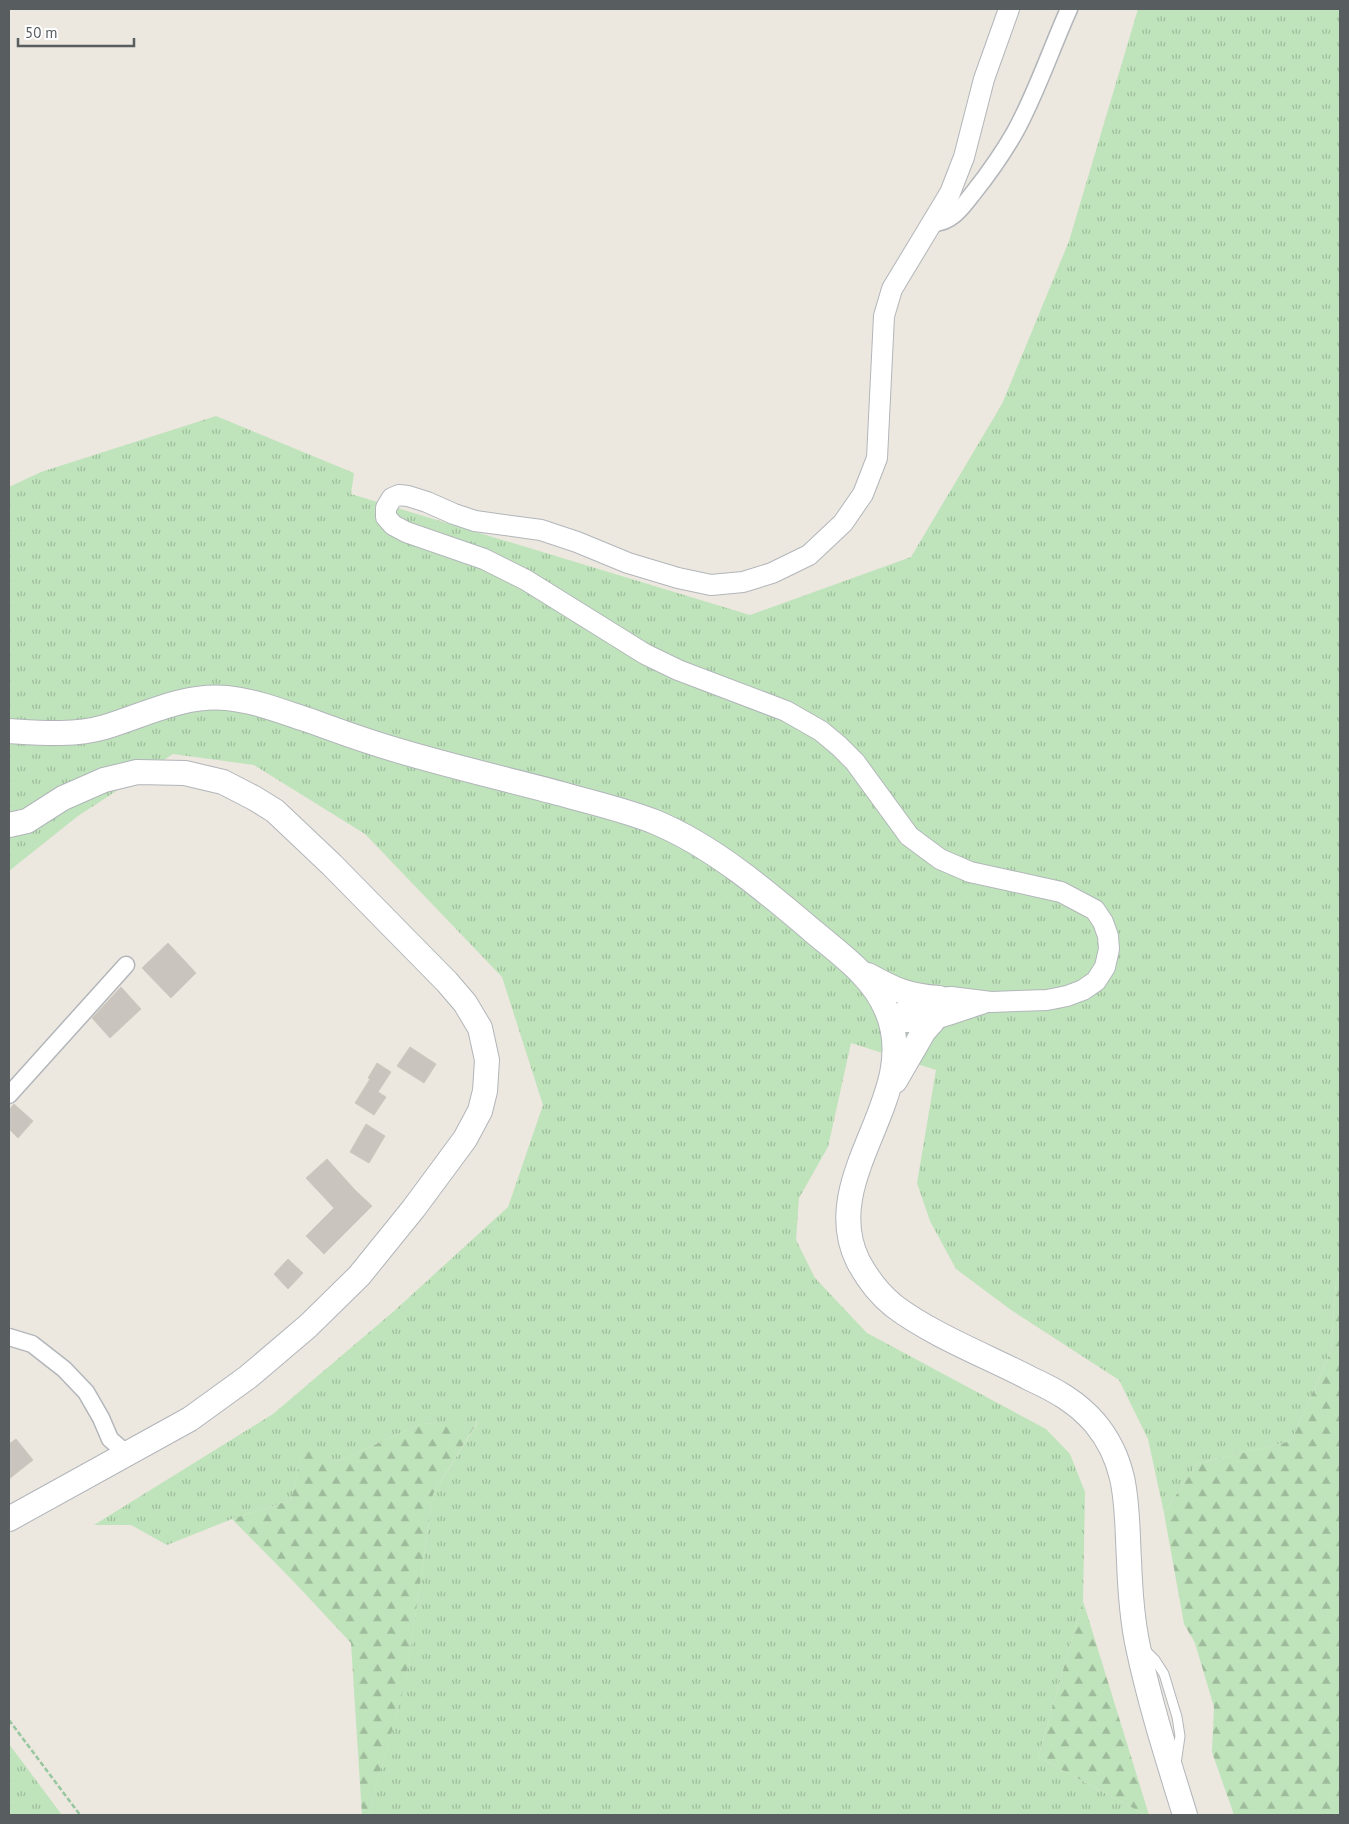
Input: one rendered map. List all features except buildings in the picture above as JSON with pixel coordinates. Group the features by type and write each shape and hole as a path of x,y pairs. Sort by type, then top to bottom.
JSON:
{"main road":[{"path":"9,731 65,734 102,728 180,702 202,698 226,698 274,708 398,751 596,803 655,822 684,836 751,880 858,970 879,994 890,1019 894,1046 891,1078 887,1095"},
{"path":"9,825 27,821 64,798 104,780 137,772 185,773 223,782 275,811 332,865 446,982 465,1003 480,1028 487,1060 485,1091 480,1112 465,1139 414,1208 359,1276 308,1326 248,1377 190,1419 128,1455 9,1519"},
{"path":"858,970 899,992 916,997 936,1009 887,1095 858,1167 852,1191 848,1227 856,1256 871,1282 894,1306 948,1338 1056,1392 1085,1412 1097,1425 1115,1454 1125,1487 1129,1580 1137,1642 1150,1696 1185,1815"}],"street":[{"path":"890,1019 913,1006 936,1009 951,998 991,1002 1048,1000 1083,990 1096,981 1105,967 1109,949 1108,936 1103,922 1095,910 1061,892 970,872 940,859 909,836 855,762 821,731 786,711 678,670 645,654 526,580 484,559 406,532 393,525 386,517 386,508 392,498 399,495 408,496 475,521 542,530 628,563 678,578 711,585 743,582 772,573 809,555 843,523 863,494 877,458 884,316 892,289 950,193 964,157 984,79 1009,9"},
{"path":"933,223 942,223 952,217 987,176 1003,153 1021,120 1069,9"},
{"path":"1055,38 1082,9"},
{"path":"9,1095 126,965"},
{"path":"9,1337 32,1344 64,1369 86,1392 102,1418 110,1439 128,1455"}],"path":[{"path":"9,1720 80,1815"}],"green space":[{"path":"1138,9 1340,9 1340,1270 1336,1281 1331,1351 1291,1441 1197,1464 1164,1513 1148,1439 1119,1380 1011,1310 956,1269 930,1221 917,1183 936,1070 851,1043 828,1147 799,1198 796,1240 815,1278 867,1333 1046,1429 1070,1454 1085,1492 1083,1601 1038,1757 1146,1815 368,1815 406,1680 433,1494 478,1422 421,1424 339,1461 303,1448 291,1500 232,1519 167,1545 131,1525 94,1525 273,1414 393,1312 508,1207 543,1105 502,977 365,834 254,765 173,754 78,816 9,871 9,487 41,472 216,416 354,473 351,494 750,615 911,557 1002,404 1069,241"},
{"path":"1340,1270 1340,1815 1234,1815 1212,1752 1214,1707 1195,1643 1184,1624 1164,1513 1197,1464 1291,1441 1331,1351 1336,1281"},
{"path":"478,1421 433,1494 406,1681 368,1815 362,1815 351,1643 232,1519 291,1500 303,1447 339,1461 421,1424"},
{"path":"1083,1601 1149,1815 1038,1757"},
{"path":"9,1744 62,1815 9,1815"}]}
